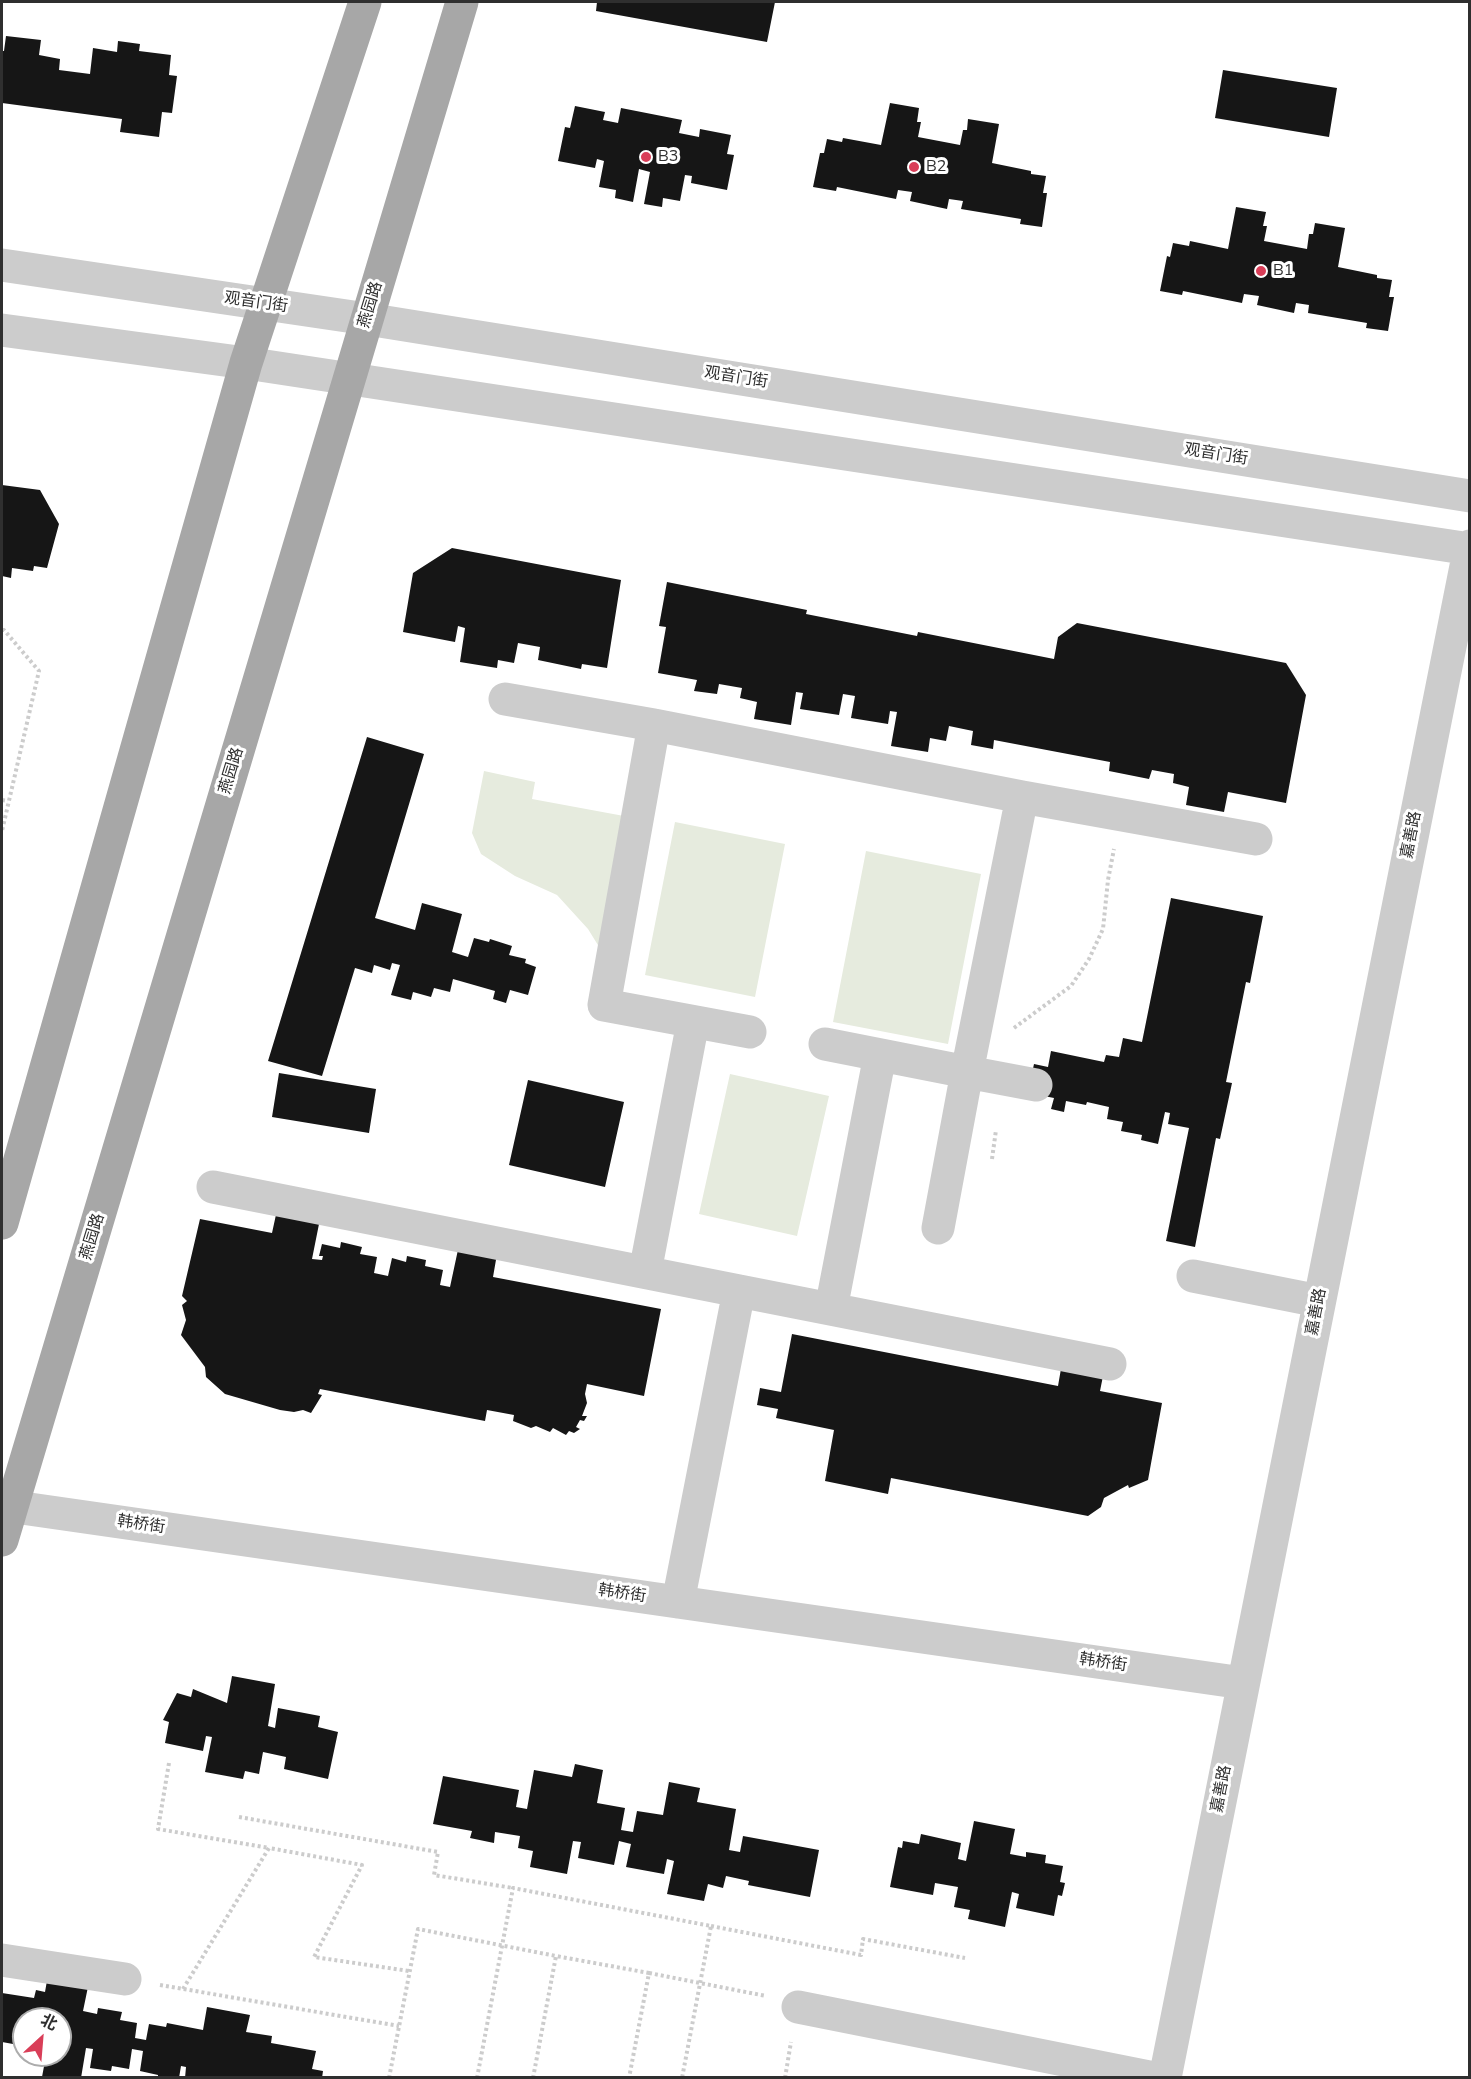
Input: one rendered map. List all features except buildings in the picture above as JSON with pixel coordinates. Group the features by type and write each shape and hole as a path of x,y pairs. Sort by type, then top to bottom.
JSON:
{"main road":[{"path":"2,1223 246,363 365,2"},
{"name":"燕园路","path":"2,1540 7,1506 350,379 462,2"}],"street":[{"name":"观音门街","path":"2,265 368,319 1470,496"},
{"path":"2,330 246,363 1469,548"},
{"name":"嘉善路","path":"1165,2078 1469,548"},
{"path":"505,699 1256,839"},
{"path":"654,725 604,1005 750,1032"},
{"path":"938,1228 1022,797"},
{"path":"645,1272 693,1022"},
{"path":"825,1044 1036,1085"},
{"path":"831,1309 880,1055"},
{"path":"213,1187 1110,1364"},
{"path":"1193,1276 1319,1301"},
{"path":"678,1602 739,1291"},
{"name":"韩桥街","path":"7,1506 1243,1683"},
{"path":"2,1960 125,1979"},
{"path":"798,2007 1058,2068 1154,2078"}],"path":[{"path":"2,630 39,671 2,831"},
{"path":"2,800 8,801"},
{"path":"992,1159 1014,1029 1071,986 1089,959 1102,929 1120,814"},
{"path":"169,1763 158,1829 362,1865 314,1957 409,1971"},
{"path":"239,1817 438,1852 434,1875 861,1955 863,1939 965,1958"},
{"path":"183,1989 269,1848"},
{"path":"477,2078 513,1888"},
{"path":"682,2078 711,1926"},
{"path":"389,2078 418,1929 799,2002 784,2078"},
{"path":"533,2078 556,1956"},
{"path":"629,2078 649,1973"},
{"path":"125,1979 399,2026"}],"shaded area":[{"path":"484,771 535,782 532,799 624,816 601,950 588,929 557,895 515,876 481,854 472,833"},
{"path":"675,822 785,844 755,997 645,975"},
{"path":"866,851 981,874 948,1044 833,1022"},
{"path":"730,1074 829,1096 797,1236 699,1214"}],"place":[{"name":"B3","path":"646,157"},
{"name":"B2","path":"914,167"},
{"name":"B1","path":"1261,271"}]}
